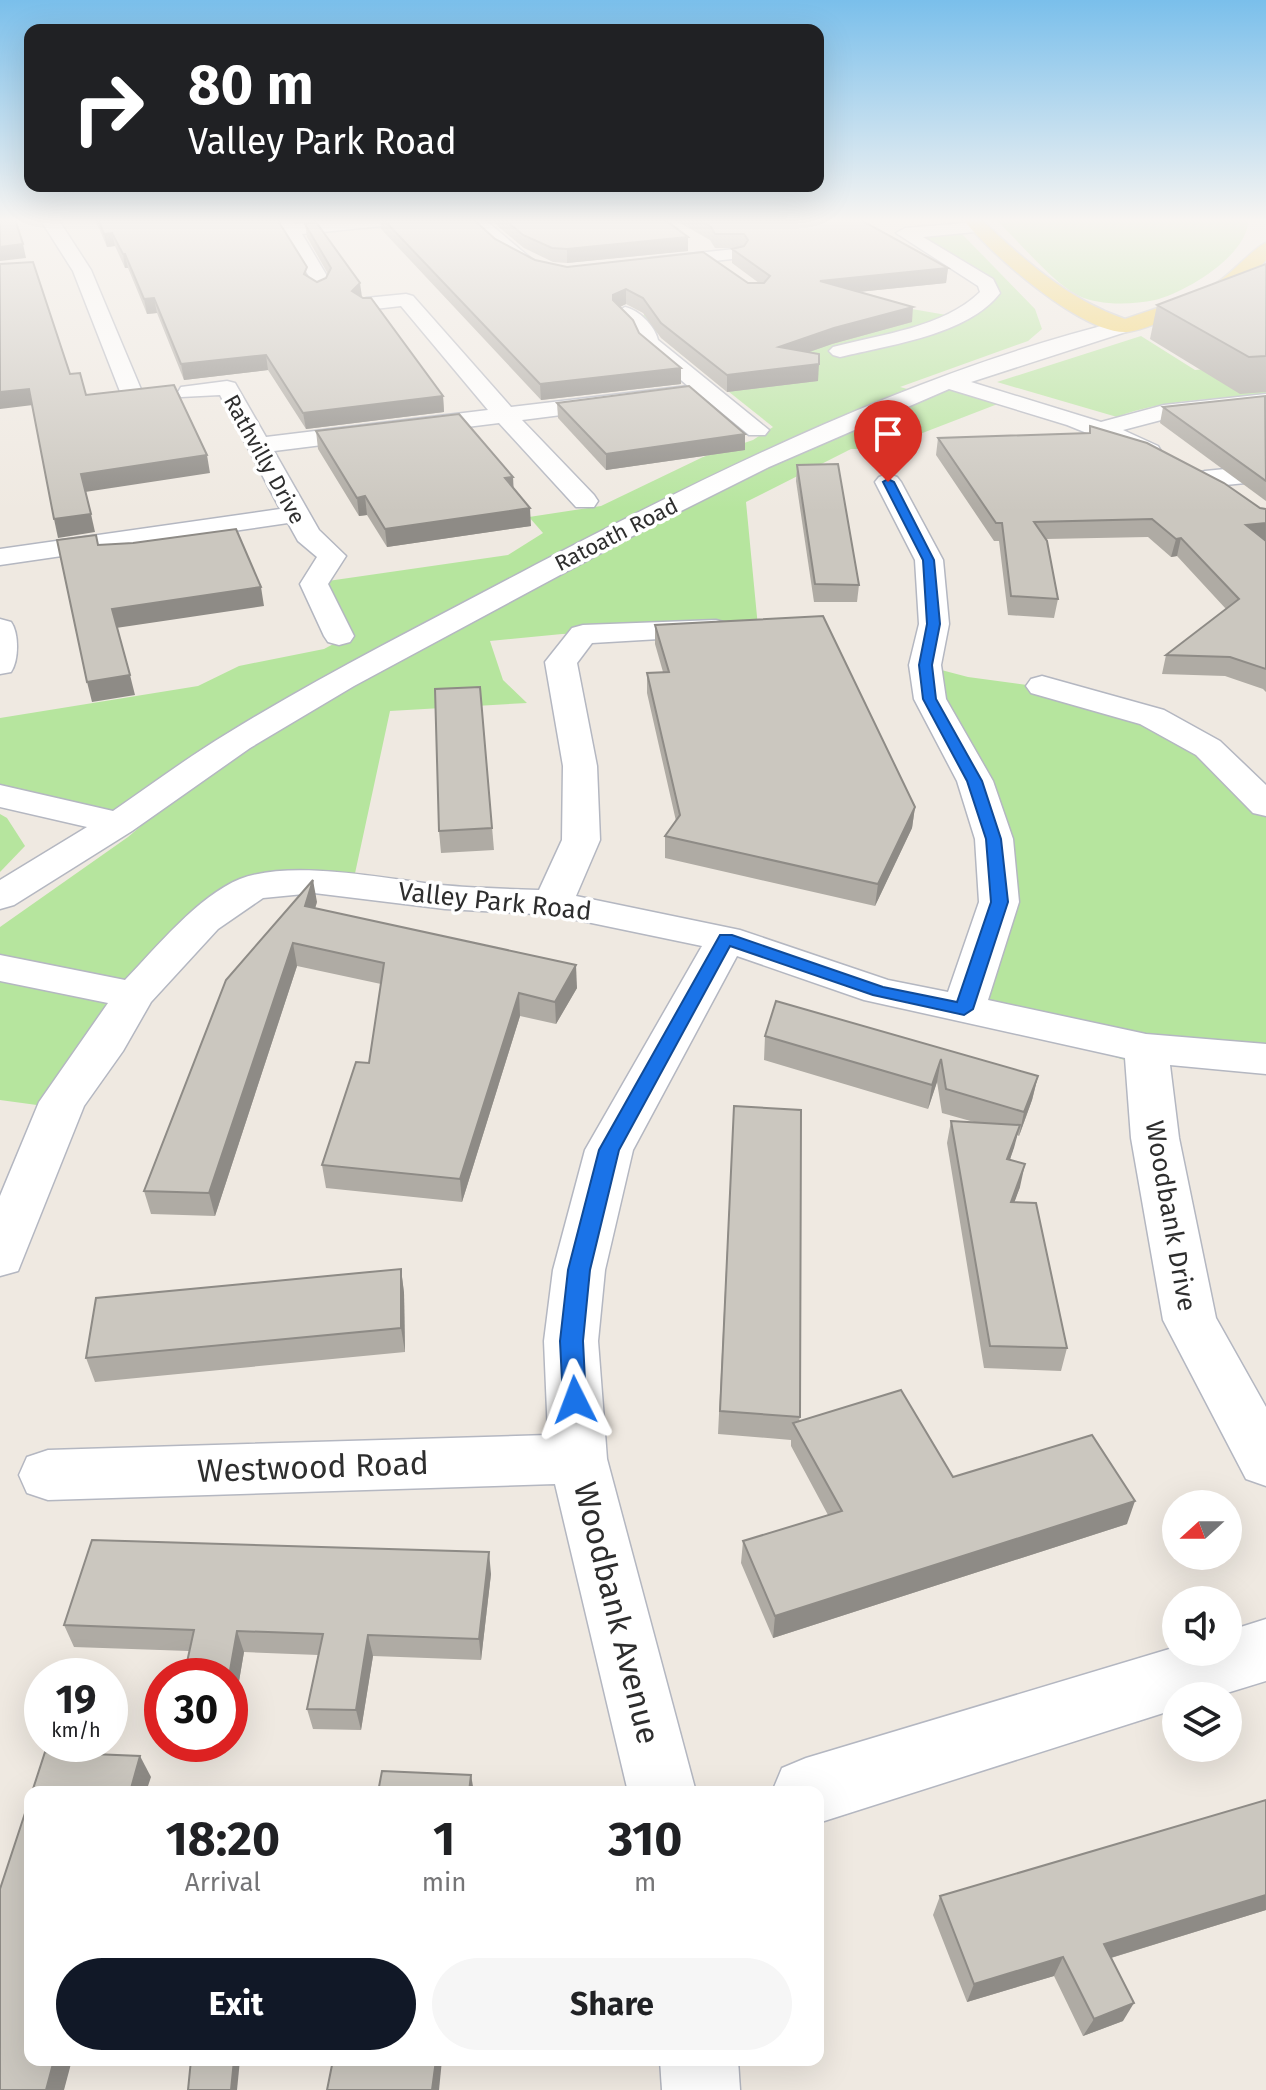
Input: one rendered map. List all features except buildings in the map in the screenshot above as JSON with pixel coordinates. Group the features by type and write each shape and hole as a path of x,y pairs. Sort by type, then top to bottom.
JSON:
{"main road":[{"path":"1100,317 1125,326"},
{"name":"Ratoath Road","path":"1125,326 1149,317"}],"street":[{"path":"102,317 132,394"},
{"path":"420,317 585,501"},
{"path":"629,317 646,332 648,342 757,430"},
{"path":"882,363 833,349 956,317"},
{"name":"Ratoath Road","path":"0,897 119,823 238,741 447,621 760,462 948,382 1125,326"},
{"path":"948,382 1057,413 1100,429 1236,497"},
{"name":"Rathvilly Drive","path":"189,392 227,388 308,535 332,556 314,584 339,636"},
{"path":"261,445 707,390"},
{"path":"1100,429 1164,412 1263,395"},
{"path":"1205,479 1266,473"},
{"path":"888,482 929,560 934,624 925,665 930,699 975,781 994,839 999,902 964,1009"},
{"path":"0,557 298,514"},
{"path":"0,628 0,665"},
{"path":"553,903 581,840 580,766 561,662 583,634 750,628"},
{"path":"1042,686 1152,717 1208,748 1266,805"},
{"path":"0,796 119,823"},
{"name":"Valley Park Road","path":"134,995 204,921 252,888 314,881 445,897 553,903 726,939 879,991 1146,1048 1266,1059"},
{"name":"Woodbank Avenue","path":"660,1786 578,1459 573,1327 579,1270 609,1150 726,939"},
{"path":"0,968 134,995 107,1041 62,1102 0,1257"},
{"name":"Woodbank Drive","path":"1146,1048 1155,1138 1190,1320 1266,1461"},
{"name":"Westwood Road","path":"48,1475 578,1459"},
{"path":"824,1786 1266,1650"},
{"path":"699,2066 701,2090"}],"green space":[{"path":"642,317 1038,317 1042,329 1028,341 900,387 926,394 951,383 1008,400 881,449 851,449 746,502 758,627 562,634 490,641 503,680 527,703 390,711 351,892 315,890 241,902 203,921 59,1108 0,1100 0,927 128,837 239,743 111,819 0,796 0,718 198,686 239,666 324,649 341,640 314,583 508,555 543,533 529,517 601,506 703,457 753,440 773,427 675,349"},
{"path":"1141,336 1195,370 1242,366 1266,383 1266,395 1171,403 1117,417 997,382"},
{"path":"926,666 968,677 1042,687 1152,717 1266,810 1266,1069 1140,1065 965,1009 1001,902"},
{"path":"0,814 7,818 25,846 0,872"}],"route":[{"path":"575,1400 571,1341 579,1270 609,1150 726,939 879,991 964,1009 999,902 994,839 975,781 930,699 925,665 934,624 929,560 888,482"}]}
